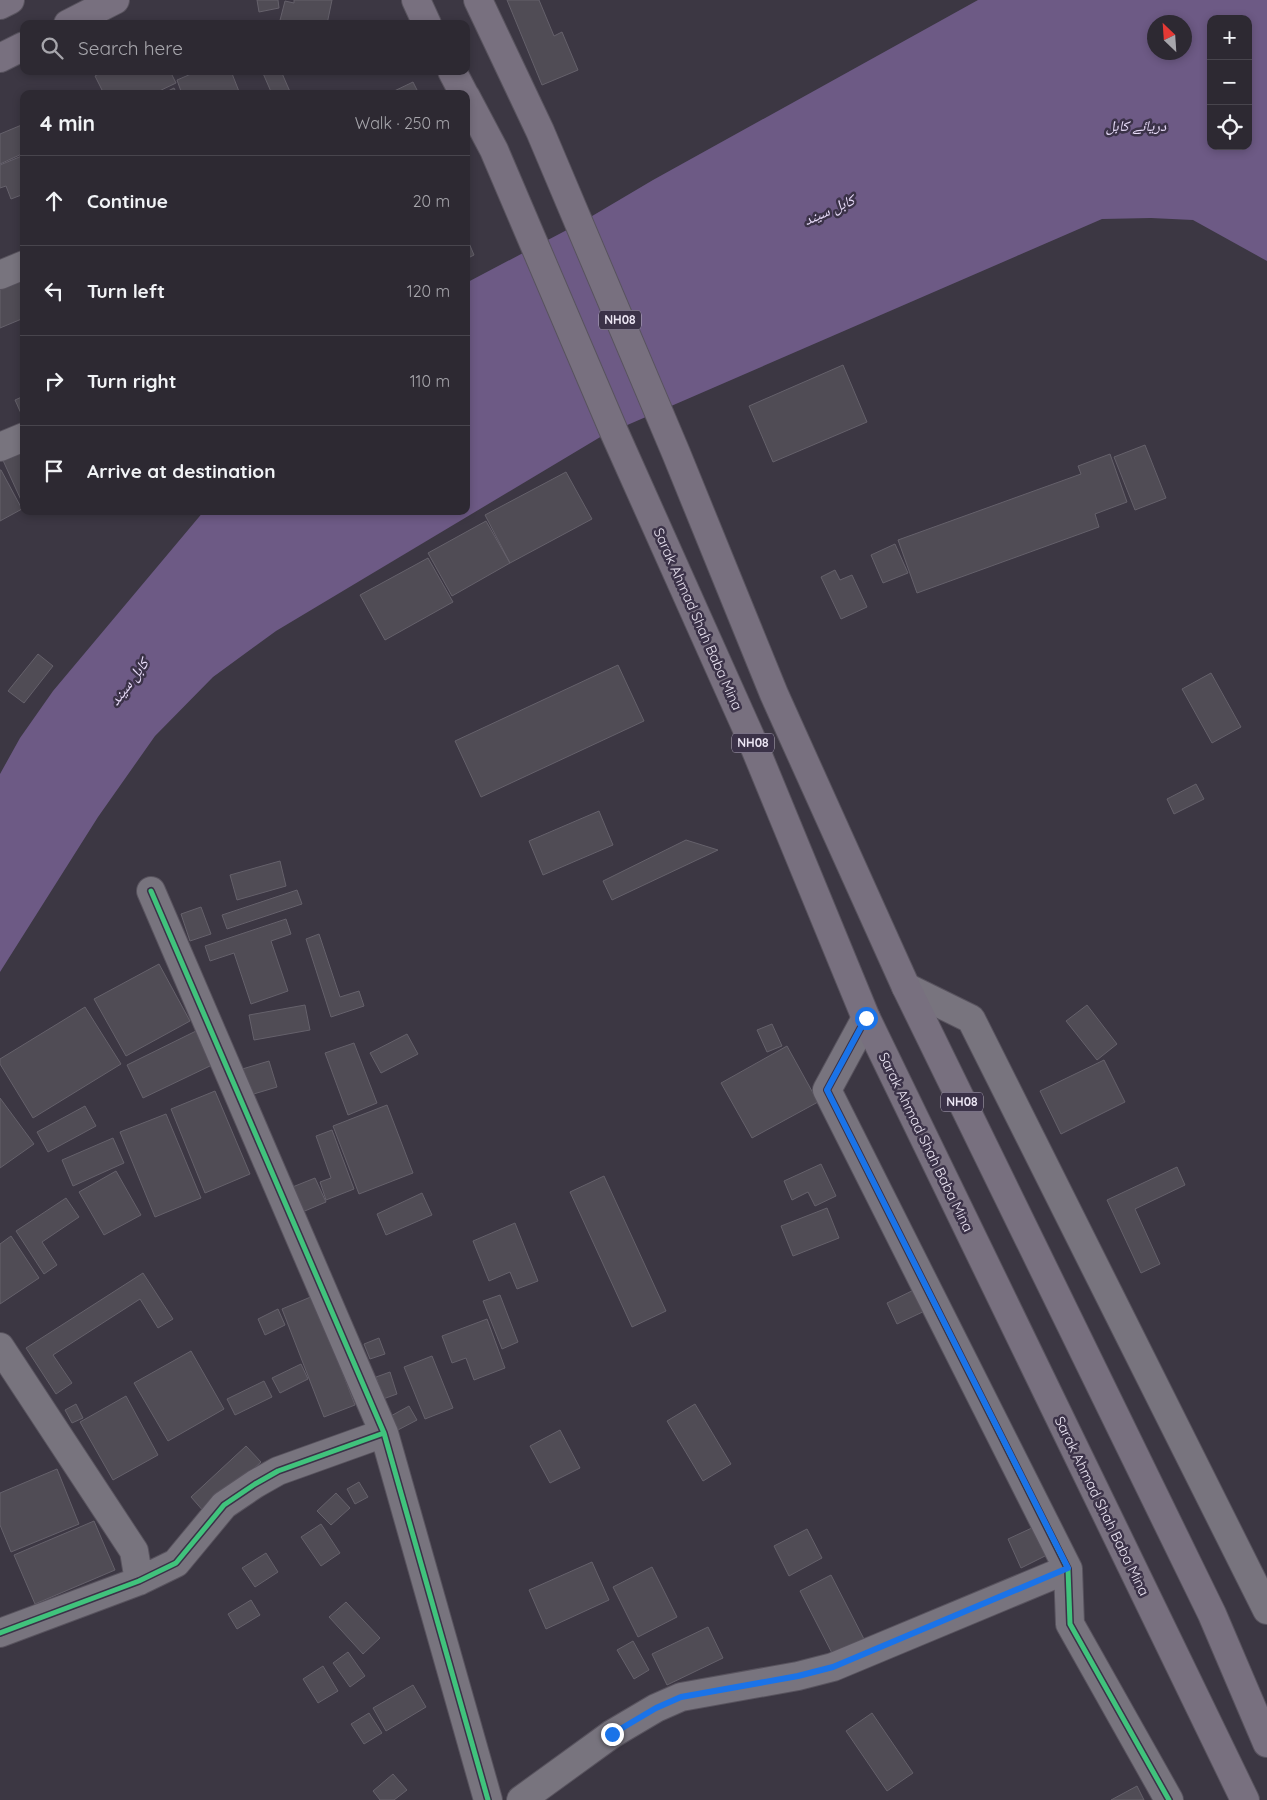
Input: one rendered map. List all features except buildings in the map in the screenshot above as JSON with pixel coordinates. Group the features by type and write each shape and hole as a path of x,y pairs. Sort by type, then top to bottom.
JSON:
{"highway":[{"path":"0,5 10,0"},
{"path":"76,20 115,0"},
{"name":"NH08","path":"478,0 540,131 676,453 774,694 906,987 1212,1614 1267,1743"},
{"path":"0,58 20,48"},
{"path":"454,75 462,90"},
{"name":"Sarak Ahmad Shah Baba Mina","path":"470,105 494,150 632,472 750,736 866,1018 1245,1800"}],"street":[{"path":"0,275 20,268"},
{"path":"0,447 20,439"},
{"path":"152,891 384,1433 488,1800"},
{"path":"906,987 971,1019 1267,1610"},
{"path":"866,1018 827,1090 1068,1568 1070,1624 1169,1800"},
{"path":"0,1347 134,1551 139,1581"},
{"path":"0,1632 139,1581 176,1563 224,1505 254,1484 278,1472 384,1433"},
{"path":"521,1800 612,1734 681,1697 798,1676 833,1667 1068,1568"}],"water":[{"path":"978,0 1267,0 1267,261 1193,220 1151,218 1102,219 602,436 470,515 470,281 582,222 653,180"},
{"name":"کابل سيند","path":"201,515 470,515 276,631 213,677 155,736 98,817 0,972 0,774 20,738 53,691"}],"cycle path":[{"path":"151,891 384,1433 488,1800"},
{"path":"866,1018 827,1090 1068,1569 1070,1624 1169,1800"},
{"path":"0,1633 139,1581 176,1563 224,1505 255,1484 278,1471 384,1433"}],"route":[{"path":"612,1734 656,1708 681,1697 768,1682 833,1667 1068,1568 827,1090 866,1018"}],"water label":[{"name":"دریائے کابل","path":"1136,126"}]}
